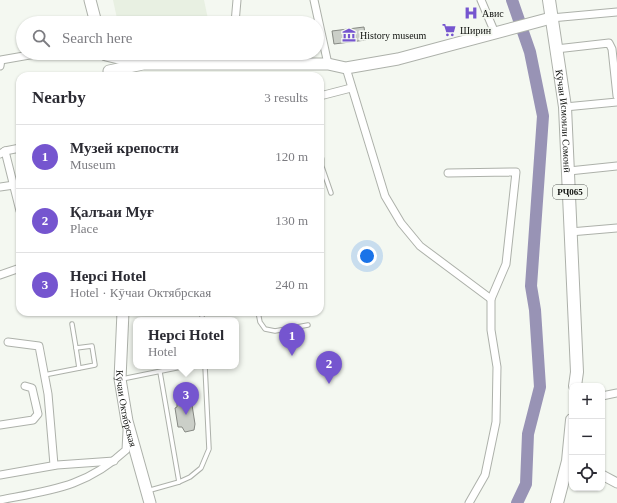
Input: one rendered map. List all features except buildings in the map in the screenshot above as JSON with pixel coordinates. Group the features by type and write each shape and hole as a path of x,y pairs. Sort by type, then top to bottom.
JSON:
{"main road":[{"path":"90,0 94,16"},
{"name":"Кӯчаи Исмоили Сомонӣ","path":"549,0 548,19 556,49 565,107 577,372 575,383"},
{"path":"263,60 328,64 346,68 398,59 548,19"},
{"path":"107,60 110,72"},
{"path":"128,60 143,64"},
{"path":"117,72 143,64 202,60"},
{"path":"133,72 143,64"},
{"name":"Кӯчаи Октябрская","path":"123,316 120,379 127,421 150,503"},
{"path":"556,503 569,465"}],"street":[{"path":"235,16 237,0"},
{"path":"314,0 318,16"},
{"path":"481,0 495,33"},
{"path":"548,19 617,12"},
{"path":"556,49 609,43 615,49 617,96"},
{"path":"324,46 328,64"},
{"path":"0,60 16,57"},
{"path":"346,68 385,196 401,223 420,246 491,299"},
{"path":"324,95 351,88"},
{"path":"565,107 617,102"},
{"path":"16,149 3,153 16,193"},
{"path":"569,171 617,166"},
{"path":"448,173 516,172 506,264 491,299 491,330 496,367 496,422 485,475 469,503"},
{"path":"0,187 14,185"},
{"path":"570,232 617,228"},
{"path":"0,275 16,269"},
{"path":"8,342 39,346 48,394 54,465"},
{"path":"0,425 33,420 38,414 32,388 25,386"},
{"path":"605,395 617,393"},
{"path":"0,500 54,490 72,485 91,476 114,461 126,450 127,421"},
{"path":"0,475 54,465 114,461"},
{"path":"605,477 617,483"}],"lane":[{"path":"324,173 331,193"},
{"path":"259,316 260,322 265,329 275,331 308,325"},
{"path":"72,324 79,368"},
{"path":"44,375 95,365 92,346 76,348"},
{"path":"120,379 173,369"},
{"path":"146,491 179,482 190,477 201,468 209,449 205,369"},
{"path":"160,372 179,482"}],"shaded area":[{"path":"113,0 204,0 207,16 116,16"}],"waterway":[{"path":"512,0 530,52 543,116 531,286 535,310 540,387 528,434 526,484 517,503"}],"place":[{"name":"Авис","path":"471,13"},
{"name":"Ширин","path":"449,30"},
{"name":"History museum","path":"349,35"},
{"name":"Музей крепости","path":"292,356"},
{"name":"Қалъаи Муғ","path":"329,384"},
{"name":"Hepci Hotel","path":"186,415"}]}
